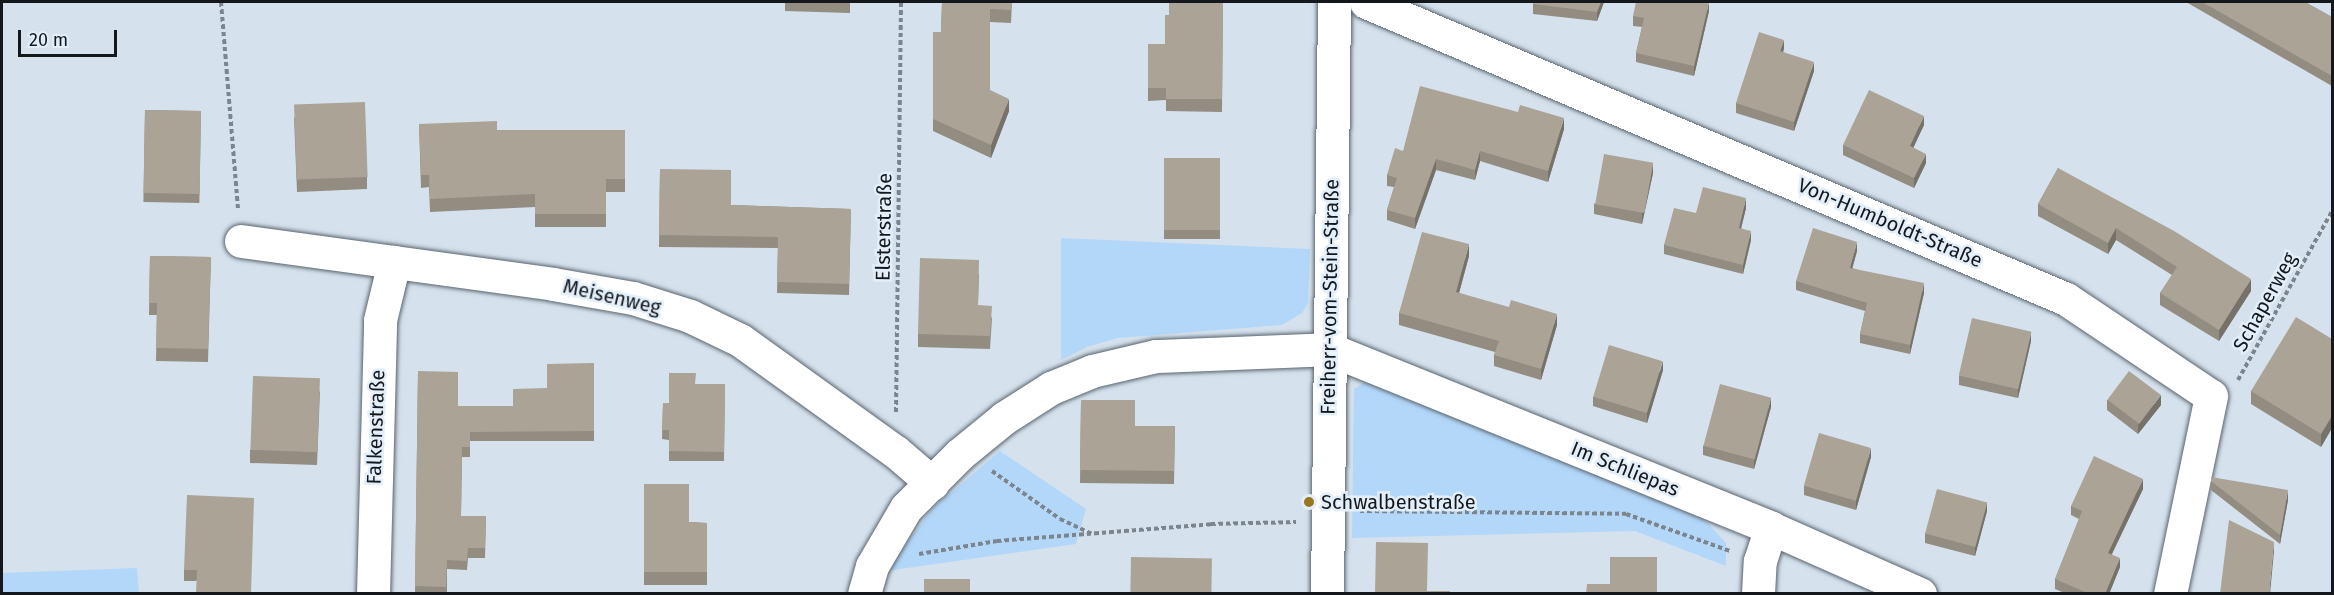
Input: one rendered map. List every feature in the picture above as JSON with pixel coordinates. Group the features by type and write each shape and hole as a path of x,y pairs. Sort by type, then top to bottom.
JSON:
{"street":[{"name":"Freiherr-vom-Stein-Straße","path":"1327,594 1334,2"},
{"name":"Von-Humboldt-Straße","path":"1366,2 2066,299 2211,396"},
{"name":"Meisenweg","path":"241,241 633,298 690,316 740,340 896,452 932,483"},
{"name":"Falkenstraße","path":"373,594 380,320 394,262"},
{"path":"868,580 906,508 960,454 1013,412 1051,388 1092,371 1156,356 1329,349"},
{"name":"Im Schliepas","path":"1329,349 1771,528 1920,594"},
{"path":"2170,594 2211,396"},
{"path":"1758,594 1760,561 1771,528"}],"path":[{"path":"221,2 241,241"},
{"name":"Elsterstraße","path":"896,452 901,2"},
{"name":"Schaperweg","path":"2211,396 2241,378 2332,211"},
{"path":"960,454 986,467 1060,519 1093,534"},
{"path":"868,580 923,552 997,541 1303,522 1353,511 1626,513 1760,561"}],"shaded area":[{"path":"1061,238 1310,249 1308,303 1302,313 1282,325 1118,338 1087,347 1061,360"},
{"path":"1368,380 1705,520 1726,543 1726,566 1635,531 1352,538 1354,389"},
{"path":"1000,451 1086,509 1076,544 886,571 932,509"},
{"path":"137,568 139,593 2,593 2,573"}],"building":[{"path":"942,2 1012,2 1011,10 990,9 990,90 1009,99 991,145 933,119 933,32 941,32"},
{"path":"1169,2 1223,2 1222,99 1166,99 1166,88 1148,88 1148,44 1165,44 1165,15 1169,15"},
{"path":"1533,2 1601,2 1597,12 1533,4"},
{"path":"1636,2 1709,2 1694,66 1636,53 1644,18 1633,16"},
{"path":"2202,2 2305,2 2332,17 2332,76"},
{"path":"1759,32 1784,40 1780,51 1814,62 1794,122 1736,103"},
{"path":"1420,86 1518,112 1520,105 1564,118 1548,171 1480,151 1475,170 1436,159 1415,218 1387,210 1397,178 1387,175 1395,148 1403,151"},
{"path":"1869,90 1924,116 1910,146 1926,154 1914,178 1843,145"},
{"path":"365,102 368,177 297,179 294,104"},
{"path":"145,110 201,111 200,194 144,193"},
{"path":"497,121 497,130 625,130 625,179 606,179 606,214 535,214 535,194 430,199 429,175 421,175 419,124"},
{"path":"1604,154 1653,163 1644,213 1595,204"},
{"path":"1164,158 1220,158 1220,230 1164,230"},
{"path":"2058,168 2174,231 2251,279 2219,330 2160,293 2177,267 2116,228 2108,243 2038,204"},
{"path":"660,169 731,170 731,205 851,209 849,284 777,282 778,237 659,235"},
{"path":"1703,187 1746,198 1739,228 1751,231 1743,265 1664,245 1674,208 1696,213"},
{"path":"1813,228 1857,242 1850,268 1924,283 1910,345 1860,334 1867,303 1796,281"},
{"path":"1422,232 1469,244 1456,292 1509,307 1511,300 1557,314 1541,369 1494,355 1499,341 1399,313"},
{"path":"150,256 211,257 208,349 156,348 157,303 149,303"},
{"path":"920,258 979,260 978,305 992,306 990,336 918,334"},
{"path":"2296,317 2332,339 2332,416 2321,434 2251,391"},
{"path":"1972,318 2031,332 2018,389 1959,375"},
{"path":"1609,345 1663,361 1647,413 1593,397"},
{"path":"594,363 594,431 470,432 470,447 462,447 461,516 486,516 485,548 468,548 467,561 447,560 446,587 415,586 418,371 458,372 458,406 513,406 513,389 547,388 547,364"},
{"path":"2129,371 2161,395 2139,424 2107,400"},
{"path":"669,373 696,373 695,384 725,384 724,452 669,451 669,430 662,430 663,403 669,403"},
{"path":"253,376 320,378 317,452 250,450"},
{"path":"1720,384 1771,398 1755,460 1703,446"},
{"path":"1081,400 1135,400 1135,426 1175,426 1174,471 1080,470"},
{"path":"1819,433 1871,448 1856,501 1804,486"},
{"path":"2094,456 2143,479 2108,553 2120,558 2105,594 2090,594 2055,579 2082,511 2071,506"},
{"path":"2211,477 2288,490 2280,535 2211,481"},
{"path":"644,484 689,484 689,522 707,523 707,572 644,572"},
{"path":"1937,489 1987,502 1975,547 1925,533"},
{"path":"187,495 254,498 251,594 196,594 197,570 184,570"},
{"path":"2229,520 2274,542 2269,594 2220,594"},
{"path":"1376,542 1428,543 1427,591 1450,591 1450,594 1375,594"},
{"path":"1131,557 1212,558 1211,594 1130,594"},
{"path":"1610,557 1657,557 1657,594 1586,594 1587,584 1610,584"},
{"path":"924,579 970,579 970,594 924,594"}],"place":[{"name":"Schwalbenstraße","path":"1309,502"}]}
